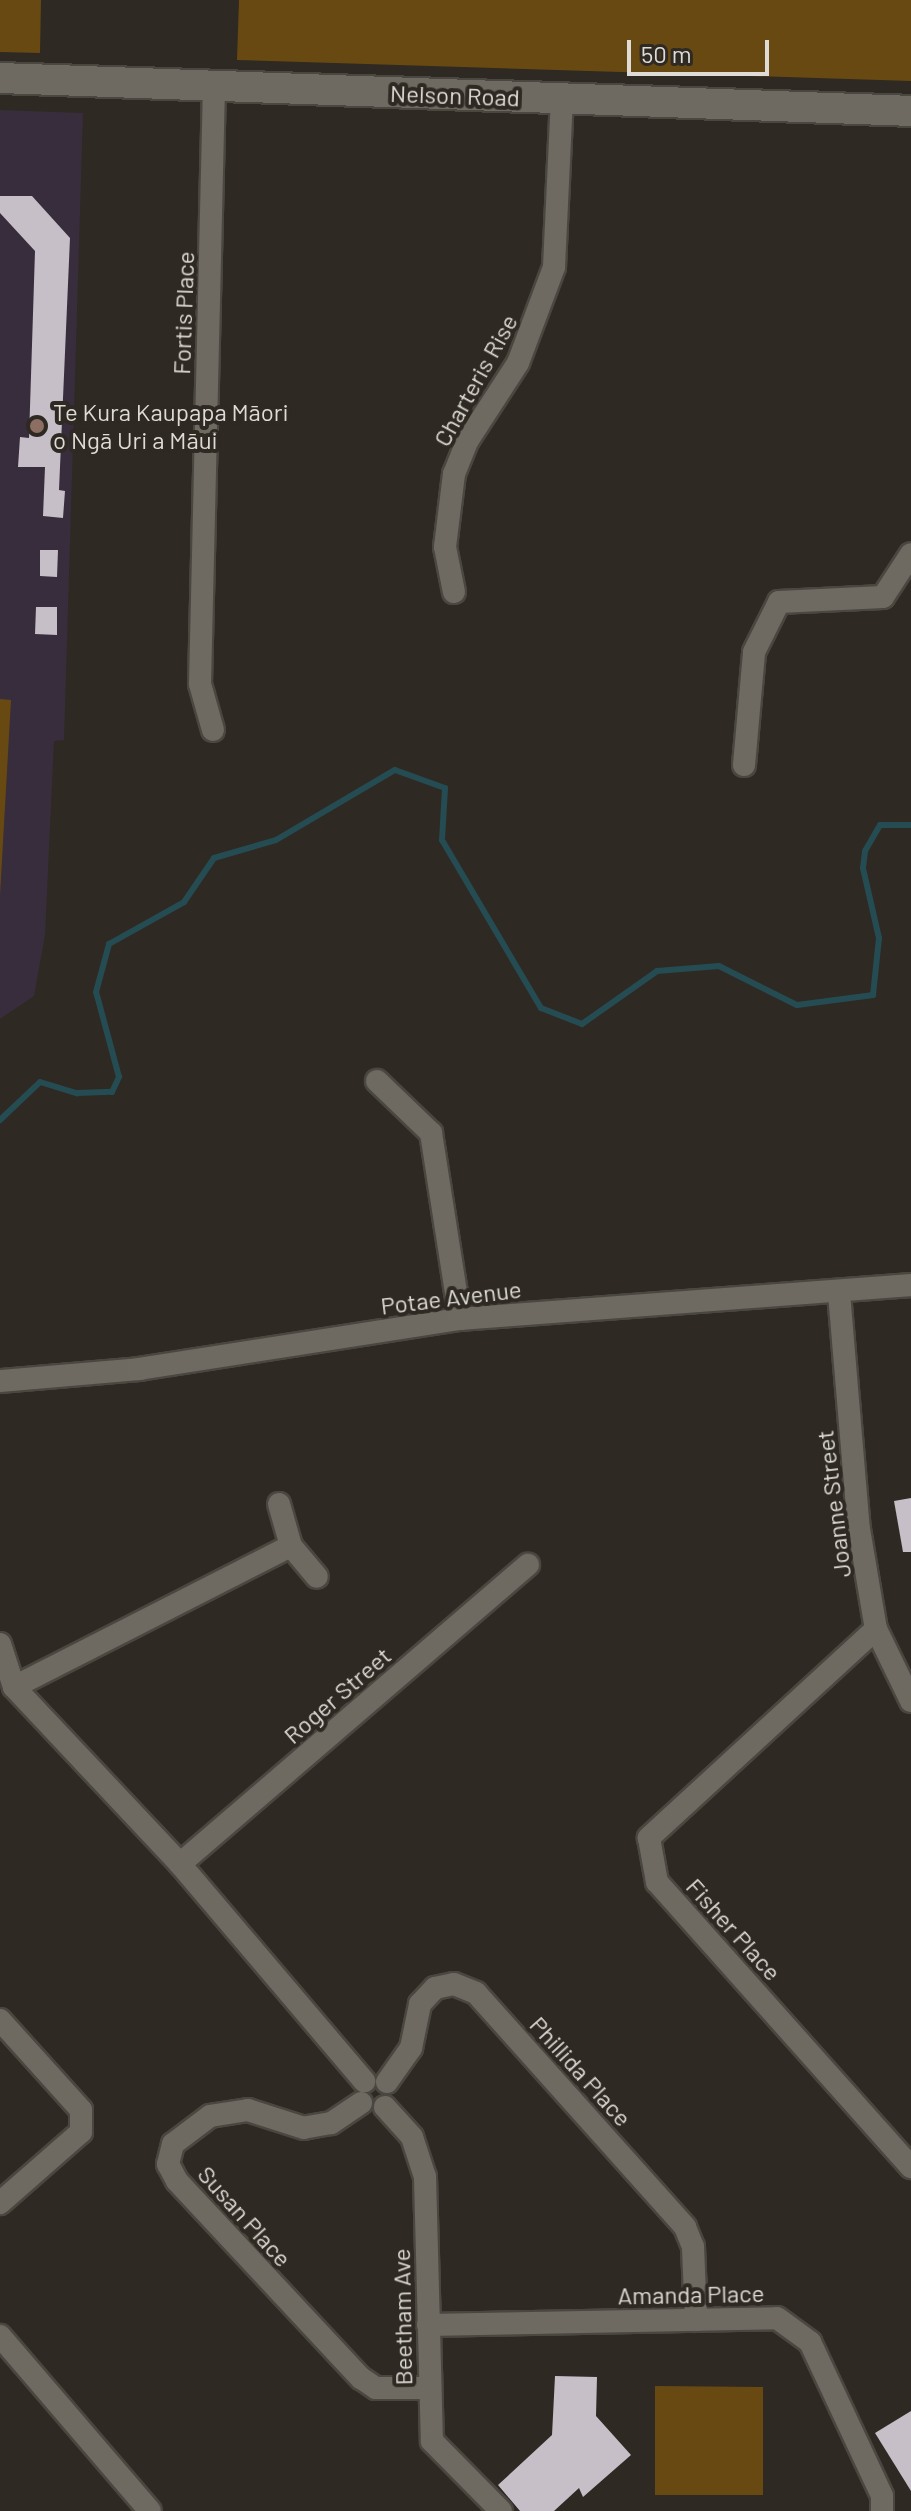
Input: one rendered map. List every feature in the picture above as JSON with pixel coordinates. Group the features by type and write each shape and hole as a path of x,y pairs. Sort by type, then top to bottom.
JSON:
{"street":[{"name":"Nelson Road","path":"0,78 911,111"},
{"name":"Fortis Place","path":"213,730 200,684 214,87"},
{"name":"Charteris Rise","path":"454,592 445,547 454,474 468,440 518,363 554,267 562,98"},
{"path":"744,765 754,652 779,602 883,597 911,554"},
{"path":"377,1081 431,1133 460,1319"},
{"name":"Potae Avenue","path":"0,1381 139,1369 460,1319 644,1302 839,1293 911,1285"},
{"name":"Joanne Street","path":"839,1293 859,1529 876,1629 911,1701"},
{"path":"279,1504 291,1546 317,1577"},
{"path":"14,1687 291,1546"},
{"name":"Roger Street","path":"180,1864 528,1565"},
{"name":"Fisher Place","path":"876,1629 649,1838 657,1882 911,2167"},
{"path":"0,1644 14,1687 180,1864 362,2092 373,2110 385,2107 392,2095 387,2082 362,2092"},
{"name":"Phillida Place","path":"387,2082 411,2048 420,2004 435,1988 454,1984 476,1993 685,2227 693,2247 696,2320"},
{"path":"0,2020 81,2110 81,2132 0,2203"},
{"name":"Susan Place","path":"362,2092 331,2123 304,2128 248,2110 210,2116 173,2144 168,2164 361,2378 376,2388 430,2388"},
{"name":"Beetham Ave","path":"385,2107 422,2156 432,2441 501,2511"},
{"name":"Amanda Place","path":"428,2325 777,2318 797,2327 810,2342 882,2496 882,2511"},
{"path":"0,2336 150,2511"}],"shaded area":[{"path":"0,0 41,0 40,53 0,52"},
{"path":"239,0 911,0 911,81 237,60"},
{"name":"Te Kura Kaupapa Māori o Ngā Uri a Māui","path":"0,110 83,113 64,740 54,741 45,935 34,996 0,1019"},
{"path":"0,699 11,700 0,895"},
{"path":"655,2386 763,2387 763,2495 655,2495"}],"building":[{"path":"0,196 32,196 70,238 59,490 65,491 63,518 43,516 45,467 18,467 20,437 29,438 35,251 0,213"},
{"path":"40,550 58,550 57,577 40,576"},
{"path":"36,607 57,607 57,635 35,634"},
{"path":"911,1498 911,1552 903,1552 894,1501"},
{"path":"555,2376 597,2377 596,2416 631,2455 583,2497 579,2488 554,2511 520,2511 498,2485 552,2435"},
{"path":"911,2411 911,2491 875,2433"}],"waterway":[{"path":"0,1120 40,1082 77,1093 112,1092 119,1077 96,992 109,944 184,902 214,858 276,840 395,770 445,788 442,840 541,1008 582,1024 657,971 719,966 797,1005 873,995 879,938 863,868 865,851 880,825 911,825"}],"place":[{"name":"Te Kura Kaupapa Māori o Ngā Uri a Māui","path":"37,426"}]}
